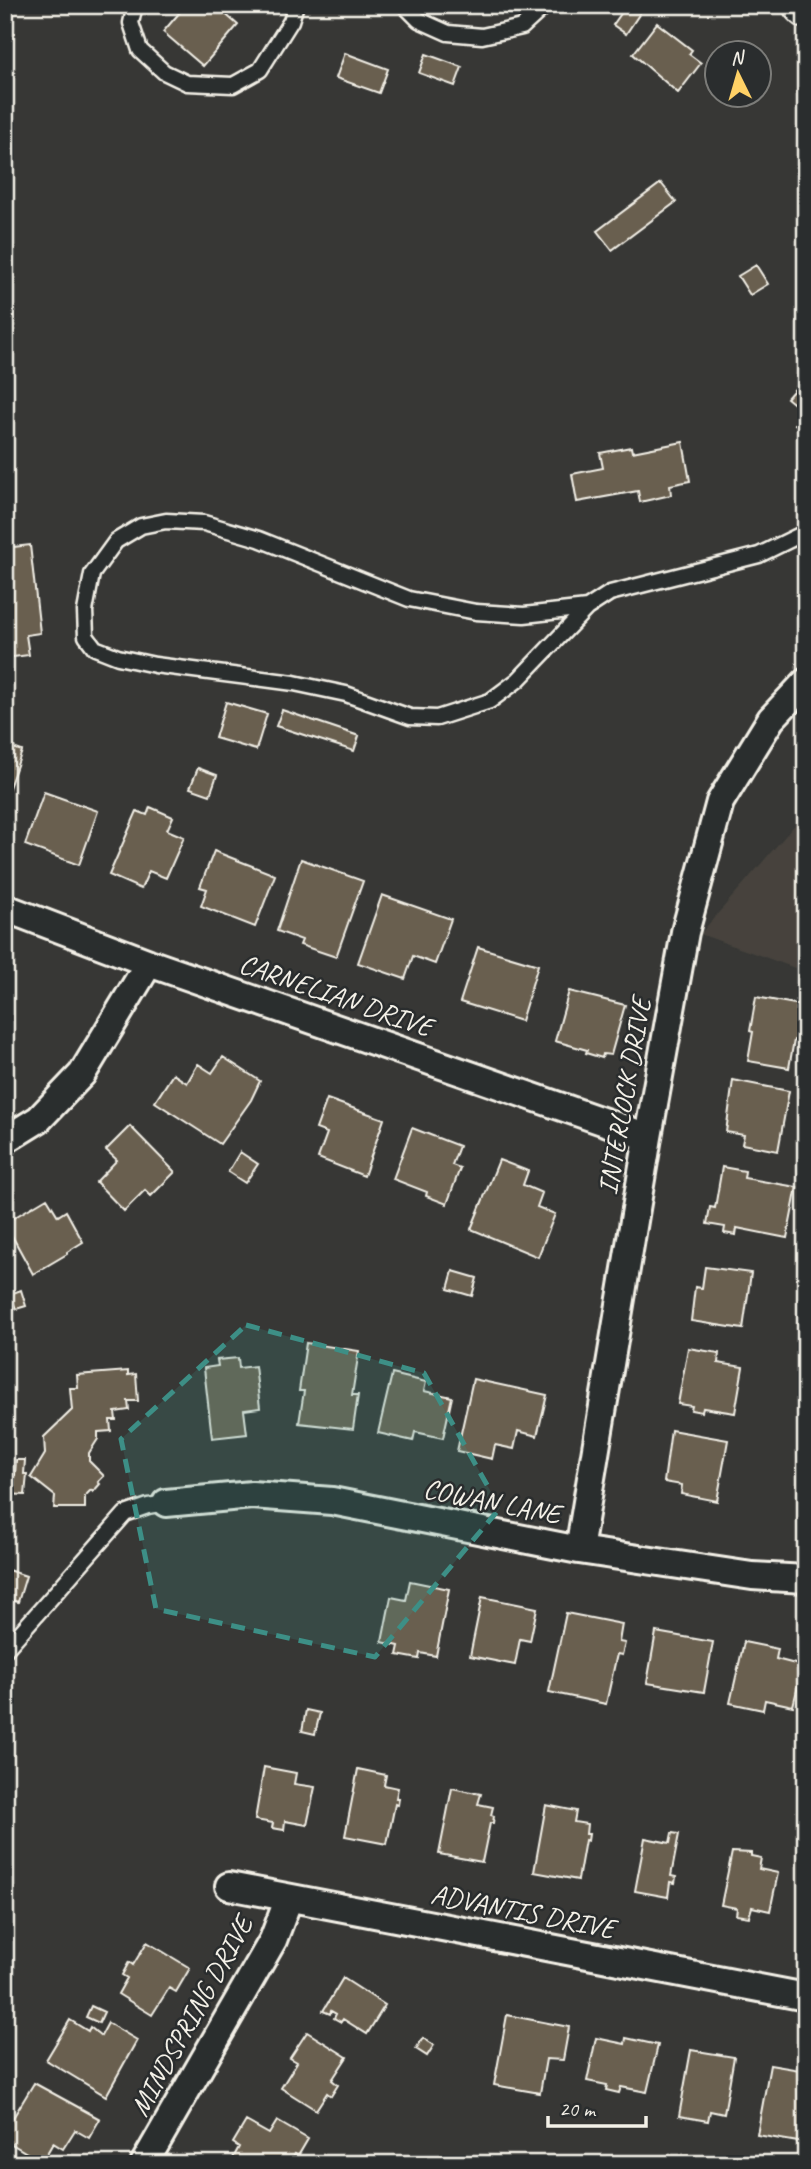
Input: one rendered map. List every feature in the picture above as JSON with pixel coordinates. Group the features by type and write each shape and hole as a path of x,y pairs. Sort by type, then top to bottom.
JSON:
{"street":[{"name":"INTERLOCK DRIVE","path":"579,1550 685,932 720,802 771,719 806,682"},
{"name":"CARNELIAN DRIVE","path":"5,908 149,962 648,1137"},
{"path":"5,1140 39,1119 82,1074 149,962"},
{"name":"COWAN LANE","path":"166,1503 252,1495 332,1501 579,1550 752,1576 806,1579"},
{"name":"ADVANTIS DRIVE","path":"229,1886 806,1997"},
{"name":"MINDSPRING DRIVE","path":"144,2164 273,1940 289,1898"}],"lane":[{"path":"135,5 131,23 140,50 164,72 187,83 233,85 260,70 291,21 296,5"},
{"path":"404,5 419,20 448,33 482,36 522,27 546,5"},
{"path":"587,608 524,615 477,612 409,599 259,539 204,523 166,521 141,526 116,541 92,575 85,611 86,636 95,648 118,657 155,665 294,683 346,694 410,717 438,718 489,701 518,680 587,608 610,593 759,555 806,532"},
{"path":"5,1650 125,1514 166,1503"}],"highlighted area":[{"path":"246,1325 424,1373 500,1508 375,1657 156,1609 121,1439"}],"shaded area":[{"path":"806,812 806,972 700,934"}],"building":[{"path":"186,5 215,5 238,25 203,66 163,32"},
{"path":"627,5 640,13 626,34 613,25"},
{"path":"657,23 692,50 689,54 701,63 678,93 633,54"},
{"path":"345,53 388,69 379,93 336,78"},
{"path":"426,54 462,67 455,86 419,73"},
{"path":"661,183 676,202 612,250 597,231"},
{"path":"756,265 768,284 750,295 738,276"},
{"path":"806,376 806,433 795,424 804,412 787,398"},
{"path":"683,442 690,481 670,485 671,495 640,502 638,491 577,502 572,474 603,468 600,453 631,447 632,452"},
{"path":"30,545 40,633 26,635 29,655 5,658 5,548"},
{"path":"226,702 267,714 256,750 215,738"},
{"path":"282,710 359,736 354,751 276,726"},
{"path":"5,745 22,751 5,799"},
{"path":"198,768 217,775 210,795 190,788"},
{"path":"44,792 98,811 79,865 25,845"},
{"path":"150,807 173,817 167,830 184,837 166,878 149,871 141,889 109,875 137,811 147,815"},
{"path":"214,851 275,875 255,927 201,906 207,889 200,887"},
{"path":"301,859 363,881 336,957 300,945 302,940 277,931"},
{"path":"382,895 451,919 435,964 413,956 405,979 358,963"},
{"path":"478,947 538,965 521,1021 460,1002"},
{"path":"569,991 625,1005 611,1055 603,1054 602,1058 586,1053 587,1050 555,1041"},
{"path":"756,997 806,1006 802,1041 794,1040 789,1068 748,1061"},
{"path":"223,1057 260,1081 251,1100 220,1144 155,1102 173,1074 187,1083 198,1064 212,1073"},
{"path":"733,1080 789,1091 778,1151 742,1144 744,1135 726,1132"},
{"path":"327,1099 384,1119 364,1176 318,1158 327,1133 316,1129"},
{"path":"130,1126 175,1172 151,1196 145,1190 124,1211 96,1182 117,1160 106,1150"},
{"path":"412,1128 459,1146 452,1165 460,1168 447,1204 426,1196 427,1192 393,1179"},
{"path":"240,1152 258,1164 245,1183 228,1172"},
{"path":"499,1160 528,1171 523,1185 542,1193 537,1207 555,1214 538,1257 471,1229"},
{"path":"722,1167 745,1171 744,1178 797,1187 787,1238 737,1228 736,1235 724,1233 725,1227 707,1224 710,1207 715,1208"},
{"path":"47,1198 58,1216 66,1211 83,1242 33,1274 5,1223"},
{"path":"705,1267 751,1273 743,1329 691,1321 695,1287 702,1288"},
{"path":"453,1271 477,1278 472,1296 448,1289"},
{"path":"21,1290 26,1306 16,1309 10,1294"},
{"path":"306,1343 359,1351 352,1395 358,1395 353,1429 299,1423 304,1391 299,1391"},
{"path":"688,1348 719,1353 718,1363 743,1367 735,1413 703,1408 702,1412 691,1410 692,1406 678,1404"},
{"path":"238,1358 239,1368 255,1366 260,1408 244,1410 247,1434 212,1438 204,1368 218,1366 217,1360"},
{"path":"128,1371 128,1375 136,1374 138,1401 128,1401 129,1410 115,1412 116,1420 110,1420 111,1431 98,1432 98,1439 89,1453 89,1461 104,1476 98,1482 100,1484 85,1496 85,1508 54,1508 55,1496 31,1477 45,1454 44,1437 72,1410 70,1388 78,1388 77,1375"},
{"path":"392,1374 426,1382 424,1391 452,1397 443,1438 415,1432 413,1441 378,1433"},
{"path":"473,1379 547,1395 537,1436 518,1431 514,1449 495,1445 492,1459 457,1451"},
{"path":"671,1430 728,1440 717,1501 681,1494 682,1485 664,1482"},
{"path":"16,1460 25,1460 25,1495 5,1494 5,1475 15,1475"},
{"path":"5,1569 26,1576 18,1602 5,1598"},
{"path":"410,1581 449,1589 436,1656 420,1653 419,1659 397,1655 399,1646 382,1642 391,1597 406,1600"},
{"path":"482,1597 537,1608 530,1641 520,1639 515,1665 470,1656"},
{"path":"566,1613 622,1624 619,1642 625,1643 622,1655 617,1654 606,1704 549,1692"},
{"path":"656,1632 713,1642 704,1692 647,1683"},
{"path":"744,1642 778,1649 776,1659 803,1666 793,1706 765,1700 763,1710 730,1703"},
{"path":"306,1710 320,1713 315,1734 302,1731"},
{"path":"264,1767 296,1773 294,1784 315,1787 307,1825 285,1821 284,1830 272,1828 273,1823 255,1820"},
{"path":"358,1769 386,1775 384,1785 398,1788 398,1805 395,1804 387,1844 345,1836"},
{"path":"452,1788 481,1794 478,1804 493,1807 493,1823 490,1823 482,1862 439,1854"},
{"path":"546,1805 576,1811 574,1822 587,1824 588,1841 585,1840 578,1880 534,1872"},
{"path":"672,1833 679,1834 671,1876 676,1877 675,1883 670,1882 668,1897 635,1891 645,1838 670,1843"},
{"path":"732,1852 751,1853 751,1856 761,1858 759,1869 778,1873 770,1911 752,1907 749,1917 736,1915 737,1908 721,1905"},
{"path":"147,1942 190,1968 176,1992 169,1988 152,2015 118,1994 127,1978 122,1975 129,1962 133,1965"},
{"path":"343,1978 385,2005 367,2034 343,2019 341,2022 334,2018 336,2014 331,2011 330,2014 323,2011"},
{"path":"91,2006 104,2012 99,2023 86,2017"},
{"path":"507,2015 569,2027 563,2060 546,2059 540,2093 494,2085"},
{"path":"70,2020 88,2031 90,2027 101,2036 108,2023 137,2040 106,2096 46,2060"},
{"path":"307,2032 347,2057 332,2080 338,2085 331,2096 327,2093 316,2110 281,2088 297,2062 290,2058"},
{"path":"423,2038 434,2045 427,2056 416,2049"},
{"path":"596,2038 625,2044 626,2038 658,2045 647,2092 621,2087 619,2093 606,2090 607,2085 587,2081"},
{"path":"691,2050 734,2057 724,2114 710,2111 708,2121 679,2116"},
{"path":"770,2065 806,2071 804,2143 757,2135"},
{"path":"34,2083 100,2119 89,2138 75,2130 63,2149 53,2143 42,2162 5,2140 5,2131"},
{"path":"246,2121 269,2134 277,2121 308,2139 298,2156 295,2154 289,2164 237,2164 232,2160 239,2147 233,2143"}]}
